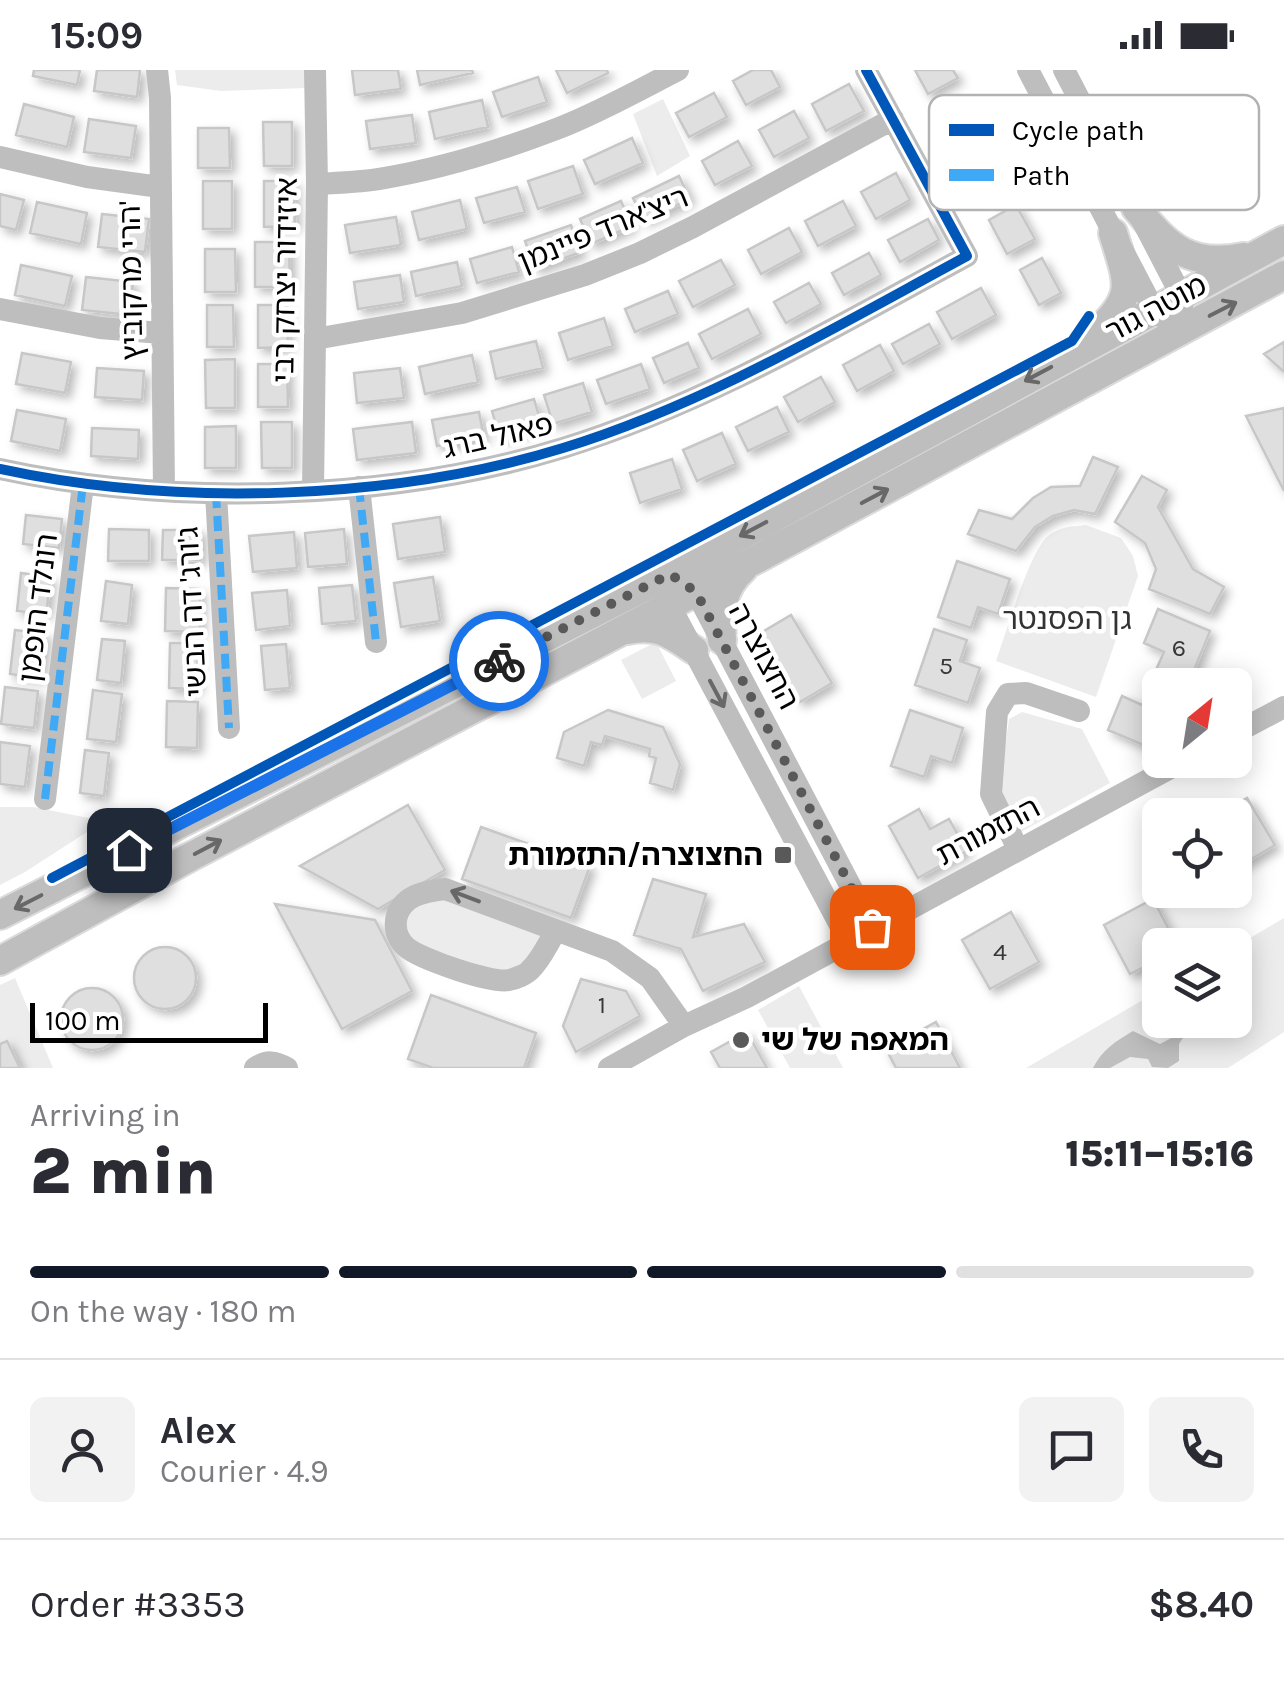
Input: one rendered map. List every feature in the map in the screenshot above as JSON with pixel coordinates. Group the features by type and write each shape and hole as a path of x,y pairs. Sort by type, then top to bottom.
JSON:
{"main road":[{"path":"1138,210 1158,235 1207,262 1223,262 1272,247"},
{"path":"1075,354 1112,318 1125,297 1125,272 1114,233"},
{"name":"מוטה גור","path":"0,915 670,574 1272,247"},
{"name":"מוטה גור","path":"0,961 1284,275"},
{"path":"722,640 720,612 724,596 732,579 751,562"},
{"path":"621,630 658,628 694,650"}],"street":[{"name":"הרי מרקוביץ'","path":"158,70 164,490"},
{"name":"איזידור יצחק רבי","path":"313,490 315,70"},
{"path":"317,184 392,176 493,150 595,112 678,70"},
{"path":"866,70 893,120"},
{"path":"1028,70 1041,95"},
{"name":"פאול ברג","path":"893,120 929,186"},
{"name":"ריצ'ארד פיינמן","path":"315,338 462,313 640,254 893,120"},
{"path":"0,157 87,177 160,187"},
{"name":"פאול ברג","path":"0,469 83,484 216,493 359,487 516,461 566,447 675,406 786,353 967,256 942,210"},
{"path":"1102,210 1155,312 1181,330"},
{"path":"1137,210 1182,297 1181,330"},
{"path":"0,309 100,328 161,333"},
{"name":"רונלד הופמן","path":"45,798 83,484"},
{"path":"359,487 376,642"},
{"name":"ג'ורג' דה הבשי","path":"216,493 229,728"},
{"name":"החצוצרה","path":"670,574 696,592 872,927"},
{"name":"החצוצרה","path":"670,574 670,606 848,940"},
{"path":"1018,849 991,794 998,712 1008,694 1026,693 1079,712"},
{"path":"1252,724 1284,707"},
{"name":"התזמורת","path":"609,1068 1150,778"},
{"path":"556,930 530,971 510,980 488,980 415,953 404,946 394,926 406,901 418,894 445,889 556,930 612,951 650,978 684,1026"},
{"path":"256,1068 278,1062 286,1068"}],"green space":[{"path":"175,70 306,70 306,88 221,91 177,85"},
{"path":"663,99 690,156 657,176 633,114"},
{"name":"גן הפסנטר","path":"1086,525 1121,538 1133,556 1138,576 1096,697 996,661 1026,575 1041,545 1057,531"},
{"path":"656,642 676,681 642,699 621,660"},
{"path":"1022,712 1082,729 1110,783 1019,833 999,792 1009,719"},
{"path":"0,807 33,807 104,821 0,885"},
{"path":"444,895 546,933 524,967 491,974 408,942 404,914 410,906"},
{"path":"1284,918 1284,1032 1228,1068 1026,1068 1142,1000 1142,1038 1252,1038 1252,937"},
{"path":"15,978 53,1068 0,1068 0,985"},
{"path":"799,986 843,1068 790,1068 758,1010"}],"shaded area":[{"path":"1133,1031 1160,1044 1183,1038 1179,1061 1168,1068 1152,1067 1148,1059 1130,1057 1110,1068 1093,1068 1110,1046"}],"building":[{"path":"34,70 80,70 77,85 33,76"},
{"path":"97,70 140,70 137,97 94,91"},
{"path":"352,70 398,70 401,89 355,95"},
{"path":"417,70 472,70 473,73 420,85"},
{"path":"556,70 607,70 608,73 567,93"},
{"path":"753,70 771,70 780,87 746,105 733,81"},
{"path":"915,70 953,70 958,78 928,94"},
{"path":"538,77 547,102 502,117 493,92"},
{"path":"849,84 864,111 826,131 812,104"},
{"path":"714,93 727,117 689,137 676,113"},
{"path":"482,100 488,127 435,139 429,112"},
{"path":"24,104 74,117 67,147 16,135"},
{"path":"794,111 809,138 774,157 759,130"},
{"path":"412,115 416,143 370,149 366,121"},
{"path":"89,119 136,126 131,158 84,152"},
{"path":"263,122 292,122 292,166 264,166"},
{"path":"198,128 229,128 230,168 198,168"},
{"path":"632,138 643,163 595,184 584,160"},
{"path":"738,141 752,166 715,185 702,161"},
{"path":"573,166 583,194 538,209 528,181"},
{"path":"896,173 910,200 876,219 861,192"},
{"path":"679,176 690,199 644,221 633,198"},
{"path":"203,181 232,181 232,229 203,229"},
{"path":"264,181 294,181 295,226 264,227"},
{"path":"517,187 525,212 484,223 476,198"},
{"path":"0,194 24,200 16,230 0,226"},
{"path":"460,200 467,229 419,240 412,212"},
{"path":"621,201 632,226 591,244 580,219"},
{"path":"843,201 856,226 818,246 805,221"},
{"path":"37,202 87,213 81,244 30,233"},
{"path":"1007,210 1019,210 1035,239 1007,254 989,220"},
{"path":"102,214 149,219 145,252 98,247"},
{"path":"396,217 401,245 350,253 345,225"},
{"path":"928,219 939,240 900,262 888,240"},
{"path":"571,225 581,252 535,269 525,241"},
{"path":"789,228 802,252 761,274 748,250"},
{"path":"255,242 289,242 290,287 255,287"},
{"path":"512,247 519,272 477,283 470,259"},
{"path":"205,249 235,249 236,292 205,292"},
{"path":"869,253 881,275 844,295 832,273"},
{"path":"1042,258 1061,293 1039,305 1020,270"},
{"path":"721,260 735,285 693,307 679,281"},
{"path":"457,262 462,286 416,296 411,272"},
{"path":"21,265 72,276 65,306 15,295"},
{"path":"400,275 404,302 358,309 354,282"},
{"path":"86,277 133,282 130,315 82,310"},
{"path":"809,283 821,304 786,323 774,302"},
{"path":"981,288 996,315 952,339 937,312"},
{"path":"668,291 678,314 635,332 625,309"},
{"path":"207,305 233,305 234,347 207,347"},
{"path":"258,305 287,305 288,347 258,348"},
{"path":"748,309 761,334 712,359 699,334"},
{"path":"604,318 613,346 568,360 559,333"},
{"path":"929,324 940,344 903,364 892,344"},
{"path":"536,341 543,368 496,379 490,352"},
{"path":"1284,342 1284,372 1264,354"},
{"path":"688,343 699,368 664,383 653,358"},
{"path":"880,345 894,371 857,391 843,365"},
{"path":"22,353 71,362 65,393 16,384"},
{"path":"472,355 478,382 425,394 419,367"},
{"path":"235,359 235,408 206,408 205,360"},
{"path":"258,364 287,364 288,407 258,407"},
{"path":"641,364 650,389 606,404 597,380"},
{"path":"97,368 144,371 142,400 95,397"},
{"path":"400,368 404,398 357,403 354,373"},
{"path":"821,377 835,402 798,422 784,397"},
{"path":"583,383 592,412 553,424 544,395"},
{"path":"534,399 542,426 500,439 492,411"},
{"path":"777,407 789,432 748,451 736,427"},
{"path":"1284,408 1284,491 1246,416"},
{"path":"17,410 66,419 60,451 11,441"},
{"path":"479,412 484,438 437,446 432,420"},
{"path":"261,422 292,422 292,468 262,468"},
{"path":"412,422 416,453 357,460 353,429"},
{"path":"236,426 236,468 205,468 205,427"},
{"path":"92,428 139,430 138,459 91,456"},
{"path":"722,433 736,464 697,481 683,450"},
{"path":"1093,457 1118,467 1095,514 1074,510 1053,516 1035,527 1016,551 968,534 979,510 1012,519 1051,487 1080,486"},
{"path":"672,459 682,489 640,503 630,473"},
{"path":"1142,476 1167,490 1158,507 1193,569 1224,587 1210,614 1149,589 1156,569 1145,543 1115,522"},
{"path":"26,515 62,519 59,548 23,544"},
{"path":"440,517 445,552 398,559 393,524"},
{"path":"109,529 149,530 149,561 108,561"},
{"path":"344,529 347,564 308,567 305,533"},
{"path":"163,530 201,530 201,560 162,560"},
{"path":"294,532 297,568 253,572 249,536"},
{"path":"957,561 1010,579 998,614 978,607 971,628 938,617"},
{"path":"21,573 51,577 46,614 17,611"},
{"path":"433,577 440,621 401,627 394,583"},
{"path":"106,581 132,585 128,624 101,621"},
{"path":"352,585 356,621 322,624 319,588"},
{"path":"166,588 200,589 200,632 165,631"},
{"path":"287,590 290,626 256,630 252,593"},
{"path":"1158,609 1210,631 1195,668 1157,668 1164,652 1144,643"},
{"path":"791,615 832,683 800,702 759,634"},
{"path":"934,629 967,640 960,661 980,668 968,703 915,685"},
{"path":"15,630 46,634 40,678 10,674"},
{"path":"102,639 125,641 121,683 97,680"},
{"path":"170,643 198,643 197,689 169,688"},
{"path":"286,644 290,688 265,690 261,646"},
{"path":"5,687 38,691 34,728 1,724"},
{"path":"93,690 122,694 116,742 87,739"},
{"path":"1122,696 1142,705 1142,744 1108,730"},
{"path":"167,701 198,702 197,748 166,747"},
{"path":"608,710 663,727 680,764 673,790 650,783 656,758 649,756 650,749 605,736 602,745 591,742 584,766 557,758 564,732"},
{"path":"910,710 963,728 952,763 931,756 924,777 891,766"},
{"path":"0,742 30,746 25,787 0,784"},
{"path":"85,750 109,753 104,796 80,793"},
{"path":"408,805 445,870 378,909 300,866"},
{"path":"1252,806 1275,845 1252,859"},
{"path":"919,809 930,829 949,819 967,851 918,878 889,826"},
{"path":"481,827 590,866 571,918 462,879"},
{"path":"653,879 706,894 693,937 744,924 765,962 703,991 681,949 634,935"},
{"path":"275,904 375,920 412,991 342,1029"},
{"path":"1142,905 1142,908 1158,908 1168,928 1142,928 1142,968 1130,974 1104,925"},
{"path":"1011,912 1039,962 990,989 962,940"},
{"path":"165,947 187,956 196,978 187,1000 165,1009 143,1000 134,978 143,956"},
{"path":"581,979 626,991 640,1016 576,1052 563,1026"},
{"path":"92,988 114,997 123,1019 114,1041 92,1050 70,1041 61,1019 70,997"},
{"path":"431,995 536,1033 524,1068 433,1068 408,1059"},
{"path":"936,1022 960,1068 896,1068 886,1049"},
{"path":"747,1032 767,1068 720,1068 711,1052"},
{"path":"7,1041 20,1068 0,1068 0,1044"}],"marked path":[{"path":"45,799 83,484"},
{"path":"359,487 376,642"},
{"path":"216,493 229,728"}],"cycle path":[{"path":"866,70 929,186"},
{"path":"0,469 138,489 283,493 427,479 563,448 719,386 967,256 942,210"},
{"path":"52,878 1072,341 1089,316"}],"way so far":[{"path":"499,661 670,574 696,592 872,927"}],"place":[{"name":"החצוצרה/התזמורת","path":"783,855"},
{"name":"המאפה של שי","path":"741,1040"}],"route":[{"path":"129,850 499,661"}]}
